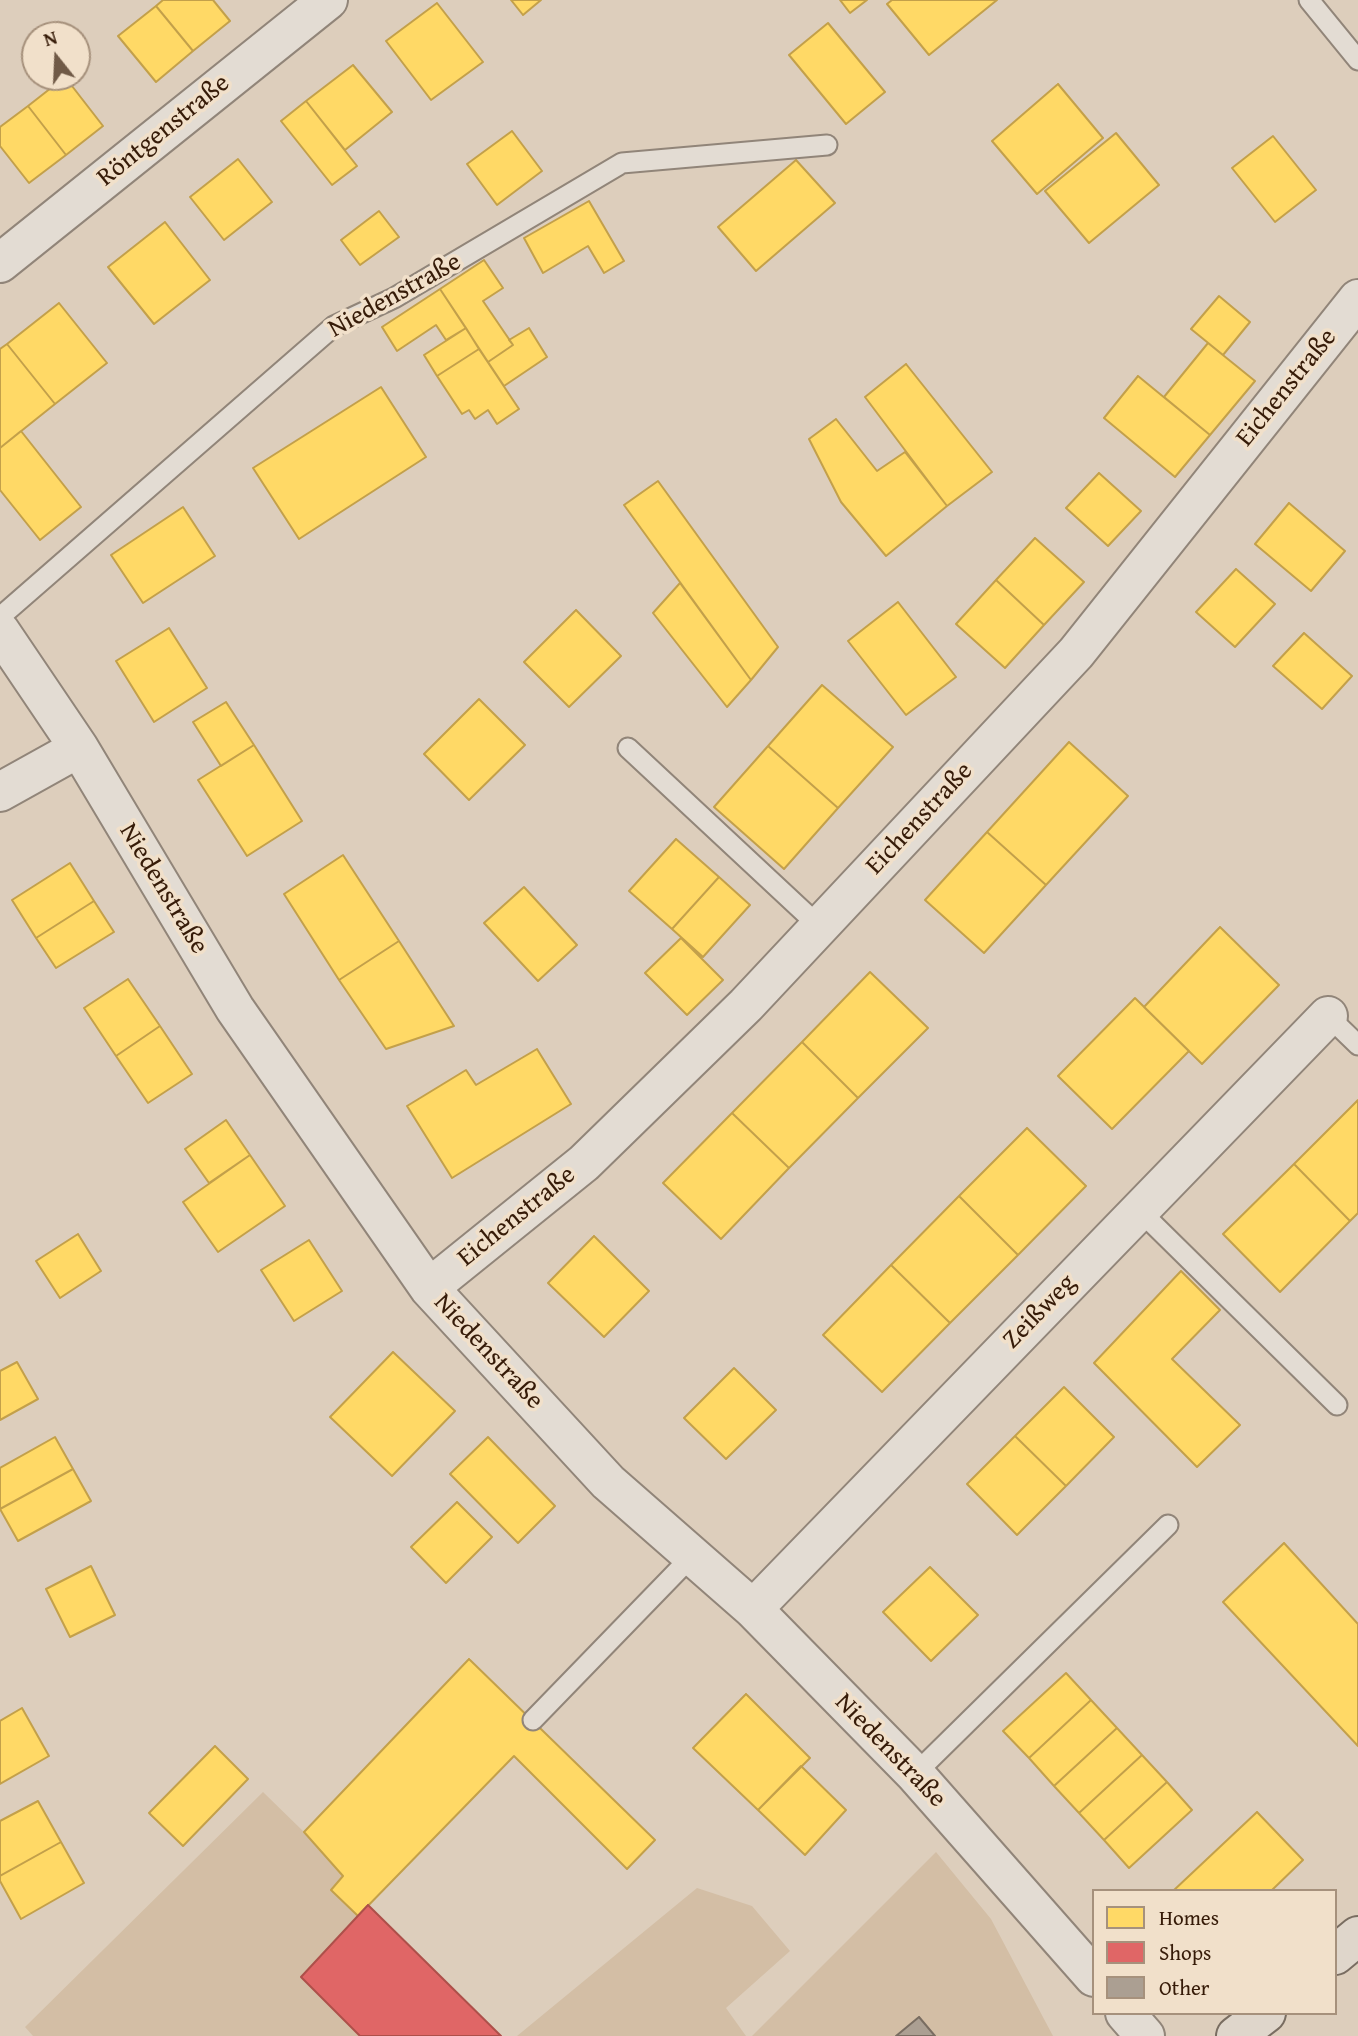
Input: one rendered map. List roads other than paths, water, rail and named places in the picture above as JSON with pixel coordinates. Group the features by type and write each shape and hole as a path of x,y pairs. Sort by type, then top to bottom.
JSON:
{"main road":[{"path":"1337,1953 1358,1936"},
{"path":"1236,2036 1263,2015"}],"street":[{"name":"Röntgenstraße","path":"0,262 328,0"},
{"name":"Eichenstraße","path":"429,1288 584,1163 746,1005 820,927 1076,653 1358,299"},
{"name":"Niedenstraße","path":"0,631 79,748 235,1009 429,1288 608,1482 753,1609 915,1774 1092,1975"},
{"path":"0,792 79,748"},
{"name":"Zeißweg","path":"753,1609 1328,1016"},
{"path":"1127,2015 1145,2036"}],"lane":[{"path":"1309,0 1358,60"},
{"name":"Niedenstraße","path":"0,617 334,326 394,298 622,163 827,145"},
{"path":"628,748 820,927"},
{"path":"1328,1016 1358,1045"},
{"path":"1139,1210 1337,1405"},
{"path":"915,1774 1168,1525"},
{"path":"533,1720 692,1556"}]}
